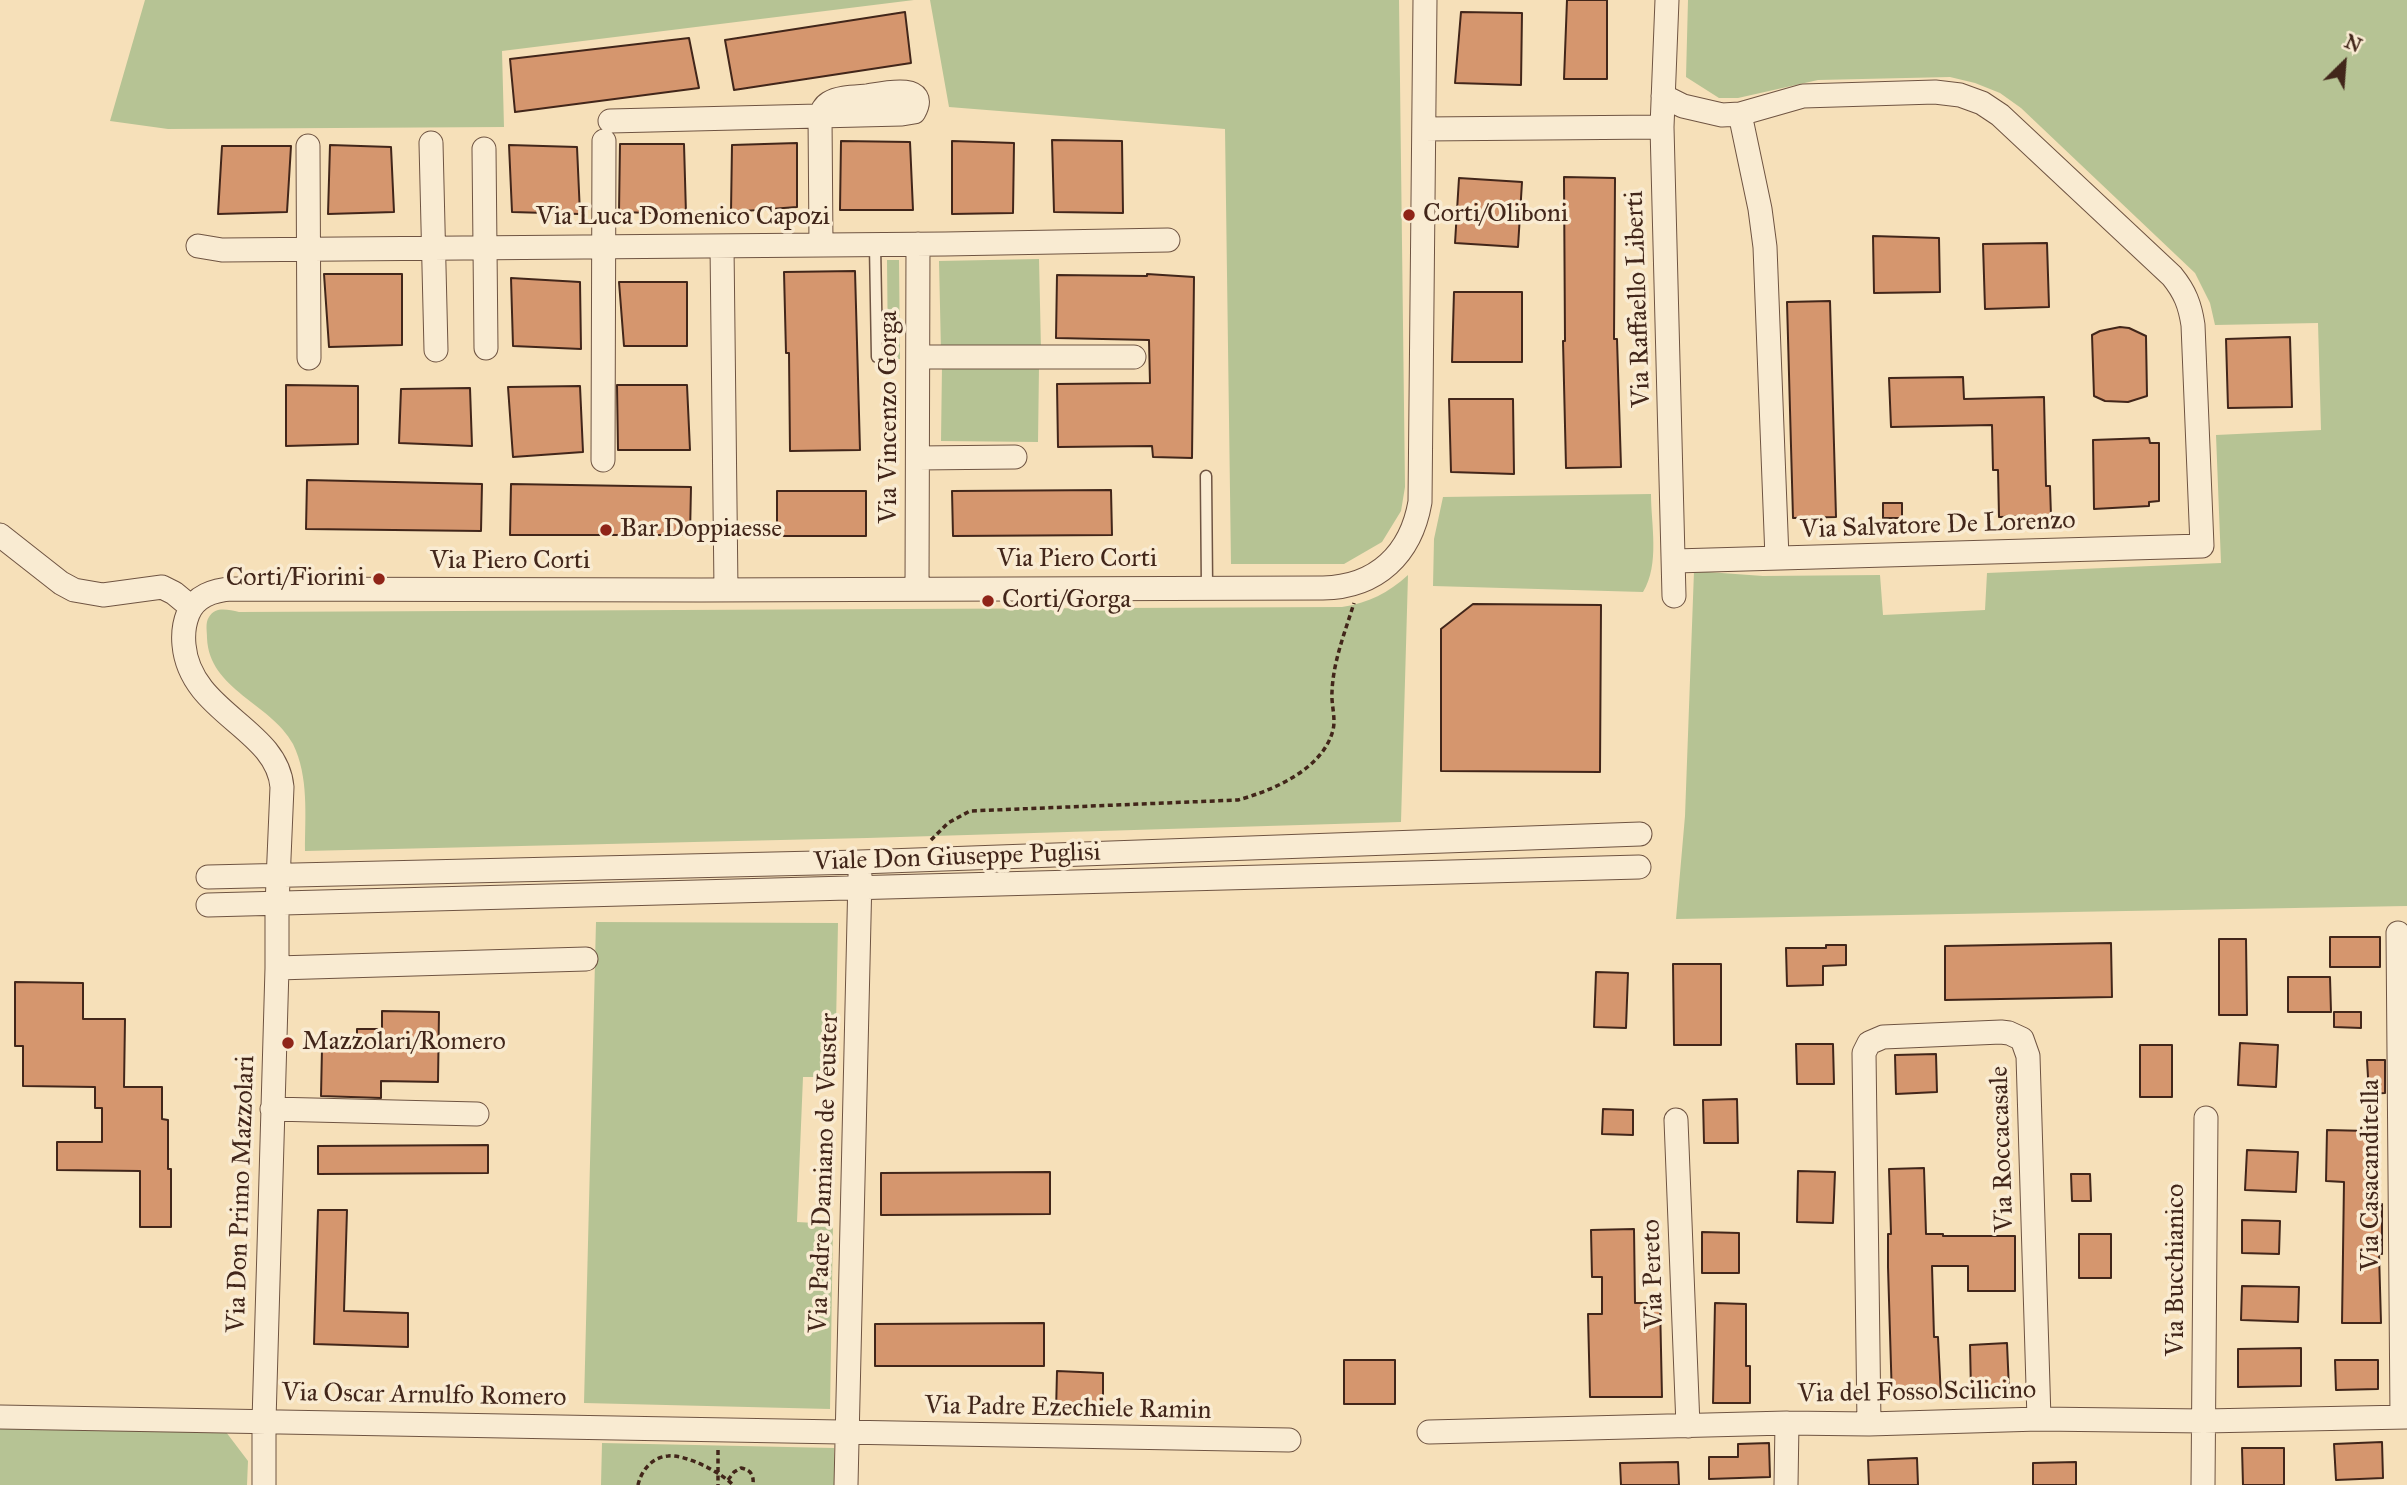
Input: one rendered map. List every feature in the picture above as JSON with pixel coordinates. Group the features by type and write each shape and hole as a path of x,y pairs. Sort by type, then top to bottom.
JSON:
{"street":[{"name":"Via Piero Corti","path":"191,607 208,594 232,589 1334,587 1357,583 1381,571 1399,552 1413,530 1418,516 1421,489 1425,0"},
{"name":"Via Raffaello Liberti","path":"1667,0 1662,127 1674,596"},
{"name":"Via Salvatore De Lorenzo","path":"1675,561 2202,546 2190,303 2184,290 2163,267 2000,115 1982,103 1960,95 1935,92 1803,96 1740,114"},
{"path":"1663,96 1703,112 1740,114 1760,209 1765,247 1777,558"},
{"path":"603,460 607,131 820,116 821,245"},
{"path":"1424,129 1662,127"},
{"path":"431,143 436,350"},
{"path":"308,146 309,358"},
{"path":"484,149 486,348"},
{"name":"Via Luca Domenico Capozi","path":"198,246 222,250 1168,240"},
{"name":"Via Vincenzo Gorga","path":"918,244 918,589"},
{"path":"722,246 726,590"},
{"path":"918,357 1135,357"},
{"path":"918,458 1015,457"},
{"path":"0,535 70,588 103,595 162,587 191,607"},
{"name":"Via Don Primo Mazzolari","path":"191,607 185,622 184,642 188,666 195,680 214,703 261,746 281,776 282,787 264,1485"},
{"name":"Viale Don Giuseppe Puglisi","path":"208,877 860,862 1640,834"},
{"path":"1445,841 1446,872"},
{"name":"Via Padre Damiano de Veuster","path":"846,1485 860,862"},
{"name":"Viale Don Giuseppe Puglisi","path":"208,905 1639,867"},
{"name":"Via Casacanditella","path":"2398,933 2405,1417"},
{"path":"277,968 586,959"},
{"name":"Via Roccacasale","path":"1869,1424 1864,1053 1869,1043 1884,1037 2001,1032 2022,1039 2028,1056 2039,1419"},
{"path":"272,1109 477,1114"},
{"name":"Via Bucchianico","path":"2203,1485 2206,1118"},
{"name":"Via Pereto","path":"1676,1120 1688,1426"},
{"name":"Via del Fosso Scilicino","path":"1429,1432 2039,1419 2204,1421 2405,1417"},
{"name":"Via Oscar Arnulfo Romero","path":"0,1418 846,1433"},
{"path":"1786,1485 1787,1423"},
{"name":"Via Padre Ezechiele Ramin","path":"846,1433 1289,1440"}],"lane":[{"path":"875,245 877,357"},
{"path":"1206,476 1207,587"}],"path":[{"path":"909,860 948,823 970,811 1238,800 1268,792 1312,765 1329,744 1334,726 1332,692 1340,646 1354,601"},
{"path":"638,1485 640,1475 649,1464 668,1455 692,1461 733,1485"},
{"path":"728,1480 741,1468 752,1474 753,1485"},
{"path":"718,1474 718,1485"}],"green space":[{"path":"145,0 914,0 502,51 504,127 168,129 110,121"},
{"path":"930,0 1399,0 1405,487 1401,511 1382,542 1344,564 1231,564 1225,129 949,107"},
{"path":"1688,0 2407,0 2407,906 1676,919 1685,816 1694,571 1763,576 1880,575 1883,615 1985,610 1987,573 2221,563 2216,435 2321,430 2318,323 2215,325 2210,303 2195,273 2021,108 2000,93 1950,77 1818,80 1738,98 1719,98 1686,77"},
{"path":"1039,259 1041,350 941,352 939,261"},
{"path":"887,260 899,260 900,359 888,359"},
{"path":"942,366 1039,367 1038,442 941,441"},
{"path":"1651,494 1653,557 1643,592 1433,586 1434,539 1443,497"},
{"path":"1408,575 1401,822 305,851 304,783 293,744 271,717 229,684 218,671 210,656 207,638 209,617 215,611 222,610 1342,607 1378,596"},
{"path":"596,922 838,923 835,1077 803,1077 797,1222 833,1224 830,1409 584,1403"},
{"path":"0,1428 226,1432 248,1461 247,1485 0,1485"},
{"path":"602,1443 834,1448 834,1485 601,1485"}],"building":[{"path":"1567,0 1607,0 1607,79 1564,79"},
{"path":"905,12 911,63 734,90 725,40"},
{"path":"1461,12 1522,13 1521,85 1455,83"},
{"path":"689,38 699,88 515,112 510,59"},
{"path":"1052,140 1122,141 1123,213 1054,212"},
{"path":"841,141 910,142 913,210 840,210"},
{"path":"952,141 1014,143 1013,213 952,214"},
{"path":"797,143 797,207 731,212 732,145"},
{"path":"620,144 684,144 686,214 619,212"},
{"path":"330,145 391,147 394,212 328,214"},
{"path":"509,145 577,147 580,214 512,212"},
{"path":"222,146 291,146 287,212 218,214"},
{"path":"1564,177 1615,178 1614,339 1617,339 1621,467 1566,468 1563,341"},
{"path":"1459,178 1522,182 1518,247 1455,243"},
{"path":"1873,236 1939,238 1940,292 1874,293"},
{"path":"2047,243 2049,307 1985,309 1983,244"},
{"path":"855,271 860,450 790,451 789,353 786,353 784,272"},
{"path":"324,274 402,274 402,345 329,347"},
{"path":"1147,274 1194,277 1192,458 1153,457 1152,446 1058,447 1057,384 1150,383 1149,340 1056,338 1057,275"},
{"path":"511,278 580,282 581,349 513,346"},
{"path":"619,282 687,282 687,346 624,346"},
{"path":"1454,292 1522,292 1522,362 1452,362"},
{"path":"1830,301 1836,517 1793,518 1787,302"},
{"path":"2120,327 2146,336 2147,396 2128,402 2105,401 2094,396 2092,335"},
{"path":"2290,337 2292,407 2228,408 2226,339"},
{"path":"1963,377 1964,399 2044,397 2046,486 2050,486 2051,516 1999,517 1998,470 1993,470 1992,425 1891,427 1889,378"},
{"path":"286,385 358,386 358,444 286,446"},
{"path":"617,385 687,385 690,450 618,450"},
{"path":"580,386 583,452 513,457 508,387"},
{"path":"470,388 472,446 399,443 401,389"},
{"path":"1449,399 1513,399 1514,474 1451,472"},
{"path":"2149,438 2150,443 2159,443 2159,501 2149,502 2149,506 2094,509 2093,440"},
{"path":"307,480 482,484 481,531 306,529"},
{"path":"511,484 691,487 690,535 510,535"},
{"path":"1111,490 1112,535 953,536 952,491"},
{"path":"777,491 866,491 866,536 777,536"},
{"path":"1883,503 1902,503 1902,518 1883,518"},
{"path":"1473,604 1601,605 1600,772 1441,771 1441,629"},
{"path":"2330,937 2380,937 2380,967 2330,967"},
{"path":"2219,939 2246,939 2247,1015 2219,1015"},
{"path":"2111,943 2112,997 1945,1000 1945,946"},
{"path":"1826,945 1846,945 1846,965 1823,966 1823,985 1787,986 1786,948 1826,948"},
{"path":"1673,964 1721,964 1721,1045 1674,1045"},
{"path":"1596,972 1628,973 1626,1028 1594,1027"},
{"path":"2288,977 2330,977 2331,1012 2288,1012"},
{"path":"15,982 83,983 83,1019 125,1019 124,1087 162,1087 162,1119 168,1120 171,1227 140,1227 140,1171 57,1170 57,1142 102,1142 102,1108 95,1108 95,1087 23,1086 23,1046 15,1046"},
{"path":"382,1011 439,1012 438,1082 381,1081 381,1098 321,1096 322,1048 357,1048 357,1029 382,1029"},
{"path":"2334,1012 2361,1012 2361,1028 2334,1027"},
{"path":"2240,1043 2278,1045 2276,1087 2238,1085"},
{"path":"1796,1044 1833,1044 1834,1084 1797,1084"},
{"path":"2140,1045 2172,1045 2172,1097 2140,1097"},
{"path":"1936,1054 1937,1092 1896,1094 1895,1055"},
{"path":"2367,1060 2385,1060 2385,1093 2369,1094"},
{"path":"1737,1099 1738,1143 1704,1143 1703,1100"},
{"path":"1603,1109 1633,1110 1633,1135 1602,1134"},
{"path":"2327,1130 2368,1131 2366,1204 2382,1204 2382,1254 2379,1253 2381,1323 2342,1323 2344,1182 2326,1181"},
{"path":"488,1145 488,1173 318,1174 318,1146"},
{"path":"2247,1150 2298,1152 2296,1192 2245,1190"},
{"path":"1924,1168 1926,1234 2015,1236 2015,1291 1968,1291 1968,1266 1932,1266 1934,1337 1938,1337 1941,1397 1892,1399 1888,1267 1888,1234 1891,1234 1889,1169"},
{"path":"1798,1171 1835,1172 1833,1223 1797,1222"},
{"path":"1050,1172 1050,1214 881,1215 881,1173"},
{"path":"2071,1174 2090,1174 2091,1201 2072,1201"},
{"path":"318,1210 347,1210 344,1311 408,1313 408,1347 314,1344"},
{"path":"2242,1220 2280,1221 2279,1254 2242,1253"},
{"path":"1634,1229 1635,1303 1660,1303 1662,1397 1590,1397 1588,1314 1602,1314 1602,1277 1592,1277 1591,1230"},
{"path":"1702,1232 1739,1233 1739,1273 1702,1273"},
{"path":"2079,1234 2111,1234 2111,1278 2079,1278"},
{"path":"2242,1286 2299,1287 2298,1322 2241,1320"},
{"path":"1715,1303 1746,1304 1746,1366 1750,1366 1750,1403 1713,1403"},
{"path":"1044,1323 1044,1366 875,1366 875,1324"},
{"path":"2007,1343 2009,1390 1971,1391 1970,1345"},
{"path":"2301,1348 2301,1386 2238,1387 2238,1349"},
{"path":"1344,1360 1395,1360 1395,1404 1344,1404"},
{"path":"2335,1360 2378,1360 2378,1389 2336,1390"},
{"path":"1057,1371 1103,1373 1103,1414 1056,1413"},
{"path":"2382,1442 2383,1478 2336,1480 2334,1444"},
{"path":"1769,1443 1770,1477 1709,1479 1709,1457 1738,1457 1738,1444"},
{"path":"2242,1448 2284,1448 2284,1485 2243,1485"},
{"path":"1917,1458 1918,1485 1869,1485 1868,1460"},
{"path":"1678,1462 1679,1485 1621,1485 1620,1463"},
{"path":"2076,1462 2076,1485 2033,1485 2033,1463"}],"place":[{"name":"Corti/Oliboni","path":"1409,215"},
{"name":"Bar Doppiaesse","path":"606,530"},
{"name":"Corti/Fiorini","path":"379,579"},
{"name":"Corti/Gorga","path":"988,601"},
{"name":"Mazzolari/Romero","path":"288,1043"}]}
